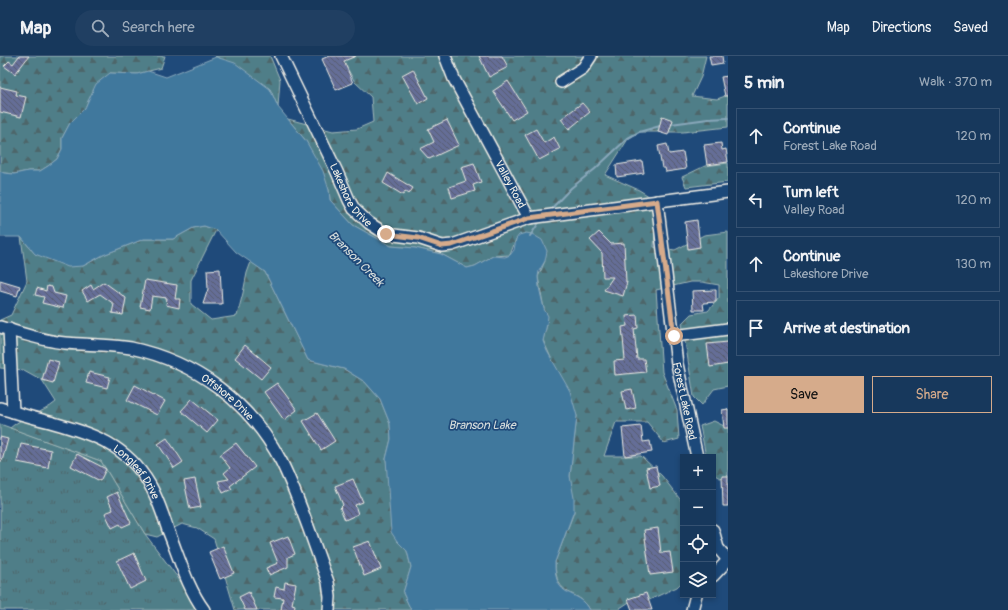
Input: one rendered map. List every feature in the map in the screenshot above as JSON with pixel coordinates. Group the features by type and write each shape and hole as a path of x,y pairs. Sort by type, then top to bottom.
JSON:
{"street":[{"name":"Lakeshore Drive","path":"281,56 337,172 348,200 361,216 377,229 386,234 418,238 447,246 529,218"},
{"name":"Valley Road","path":"445,56 454,79 529,218 728,192"},
{"path":"561,82 583,68 591,56"},
{"name":"Forest Lake Road","path":"657,201 677,364 696,454"},
{"path":"4,328 13,412"},
{"name":"Offshore Drive","path":"4,328 64,343 115,346 150,353 192,370 217,386 234,400 258,426 280,460 289,479 328,582 330,598 329,610"},
{"path":"674,336 728,329"},
{"name":"Longleaf Drive","path":"0,408 83,431 111,444 134,464 147,480 154,493 188,582 204,610"},
{"path":"716,541 718,548 728,560 716,573"},
{"path":"692,610 695,598"}],"green space":[{"path":"0,56 165,56 161,68 137,74 110,73 88,101 85,108 70,123 62,138 62,149 57,159 40,171 28,171 14,174 0,171"},
{"path":"215,56 270,56 280,80 278,107 270,89 254,78"},
{"path":"340,56 706,56 701,77 692,96 717,99 728,95 728,127 683,132 639,132 628,139 605,175 639,190 657,201 654,247 675,250 704,235 728,232 728,386 714,389 702,405 694,397 682,323 691,314 708,311 719,298 719,285 702,282 690,282 656,290 662,372 677,410 679,439 664,443 647,422 616,422 604,456 641,456 662,476 680,499 680,584 677,587 647,601 634,599 620,608 620,610 590,610 585,603 563,588 559,582 556,574 555,562 574,512 570,476 577,416 543,340 547,324 538,277 545,261 516,239 510,255 493,256 475,266 467,268 441,254 415,248 391,246 353,225 330,200 329,190 306,141 288,119 333,131 357,129 373,122 371,97 355,82"},
{"path":"728,163 728,182 686,187 682,177 705,166"},
{"path":"204,226 216,230 191,280 191,304 211,320 237,316 251,262 265,272 308,360 344,369 365,382 380,399 390,424 391,439 386,459 397,541 407,551 411,567 403,593 411,610 235,610 214,539 197,528 182,524 157,537 145,534 101,461 10,428 56,402 42,380 24,370 0,368 0,320 11,315 27,281 21,237 35,254 83,266 103,255 144,239 173,239 193,228"},
{"path":"714,421 728,428 728,476 720,478 716,476 716,454 705,454 700,426"},
{"path":"0,424 101,461 145,534 202,610 0,610"}],"water":[{"name":"Branson Lake","path":"216,57 235,63 270,89 278,107 306,141 323,171 329,190 330,200 353,225 391,246 415,248 441,254 467,268 475,266 493,256 505,257 510,255 514,250 516,239 519,235 526,233 532,234 542,240 547,251 545,261 539,271 538,277 544,309 548,316 543,341 547,351 570,391 577,416 570,476 574,498 574,511 555,562 556,575 558,583 562,589 579,598 590,610 411,610 403,593 411,567 407,551 397,541 391,532 386,459 391,439 390,424 380,399 365,382 344,369 308,360 265,272 236,252 216,230 204,226 193,228 173,239 144,239 103,255 83,266 68,267 35,254 21,237 0,237 0,171 14,174 28,171 40,171 57,159 62,149 62,138 70,123 85,108 96,84 110,73 137,74 148,71 166,77"}],"building":[{"path":"19,56 29,56 15,74 4,66 9,61 13,64"},
{"path":"329,56 356,56 344,61 353,83 336,90 322,59"},
{"path":"479,56 502,56 508,67 489,77"},
{"path":"709,56 722,56 723,63 711,65"},
{"path":"413,69 428,98 418,104 402,75"},
{"path":"728,76 728,96 725,96 721,77"},
{"path":"508,81 527,111 512,120 493,91"},
{"path":"0,87 17,91 16,95 26,97 21,117 0,112"},
{"path":"582,103 590,112 569,129 561,119"},
{"path":"662,116 673,120 668,135 658,132"},
{"path":"447,120 459,145 429,159 420,149 434,142 428,129"},
{"path":"536,129 544,143 554,137 560,149 539,160 525,135"},
{"path":"721,143 722,150 726,149 728,162 707,165 704,145"},
{"path":"667,144 669,154 683,152 686,169 666,172 665,168 662,168 658,146"},
{"path":"642,161 644,173 617,177 616,165"},
{"path":"474,163 481,182 473,185 475,191 452,198 449,187 466,181 461,167"},
{"path":"388,173 413,188 409,194 405,191 403,195 383,183"},
{"path":"697,220 700,247 688,249 685,222"},
{"path":"599,232 611,244 624,243 627,282 623,296 604,290 613,277 603,277 602,253 590,240"},
{"path":"220,269 222,304 203,304 208,289 207,270"},
{"path":"0,280 20,286 17,296 0,291"},
{"path":"145,280 177,285 175,299 180,299 179,308 166,305 167,298 152,296 150,309 140,307"},
{"path":"104,282 126,298 123,315 112,313 114,304 100,294 88,301 82,291 91,285 93,289"},
{"path":"47,286 52,287 54,293 66,296 63,308 42,303 44,297 35,295 37,288 46,291"},
{"path":"716,290 716,302 703,303 704,310 693,310 692,291"},
{"path":"637,315 638,328 634,329 637,359 644,359 646,372 615,375 614,361 625,360 622,327 627,326 626,316"},
{"path":"728,342 728,364 710,367 707,344"},
{"path":"245,345 271,367 261,379 235,358"},
{"path":"48,359 59,362 53,383 42,380"},
{"path":"89,372 110,377 107,388 86,383"},
{"path":"277,383 297,410 284,420 264,392"},
{"path":"135,385 165,401 157,415 127,400"},
{"path":"632,389 636,408 626,410 622,391"},
{"path":"192,399 218,420 207,433 181,411"},
{"path":"728,409 728,428 724,428 722,410"},
{"path":"317,413 335,441 321,450 303,421"},
{"path":"641,426 643,442 650,441 652,452 625,456 622,428"},
{"path":"0,437 8,439 2,461 0,461"},
{"path":"167,438 183,462 174,468 158,444"},
{"path":"236,443 255,467 230,486 232,489 223,493 218,481 229,479 224,473 230,468 220,455"},
{"path":"21,444 51,450 48,468 17,462"},
{"path":"77,454 106,469 100,481 71,466"},
{"path":"656,466 660,486 650,488 646,468"},
{"path":"722,476 728,476 728,506 723,506"},
{"path":"195,479 201,507 190,509 184,481"},
{"path":"353,479 363,502 355,505 358,514 345,520 340,508 343,505 335,486"},
{"path":"117,492 131,523 122,527 120,524 112,528 105,513 113,510 107,497"},
{"path":"658,528 661,553 670,552 673,572 650,575 644,530"},
{"path":"288,536 295,554 288,557 288,567 269,575 266,568 278,563 270,543"},
{"path":"370,541 381,569 364,576 353,547"},
{"path":"223,546 234,573 220,579 209,552"},
{"path":"134,553 146,581 130,589 117,561"},
{"path":"285,582 296,584 292,604 295,605 294,610 281,610 283,598 274,597 276,587 284,589"},
{"path":"249,592 257,610 245,610 239,597"},
{"path":"646,593 652,610 632,610 628,599"}],"waterway":[{"path":"671,124 728,118"},
{"path":"550,210 571,188 595,169 628,138 639,132 660,126"},
{"path":"530,236 540,221"}],"route":[{"path":"386,234 418,238 442,246 447,246 529,218 657,201 674,336"}],"water label":[{"name":"Branson Creek","path":"356,259"}]}
